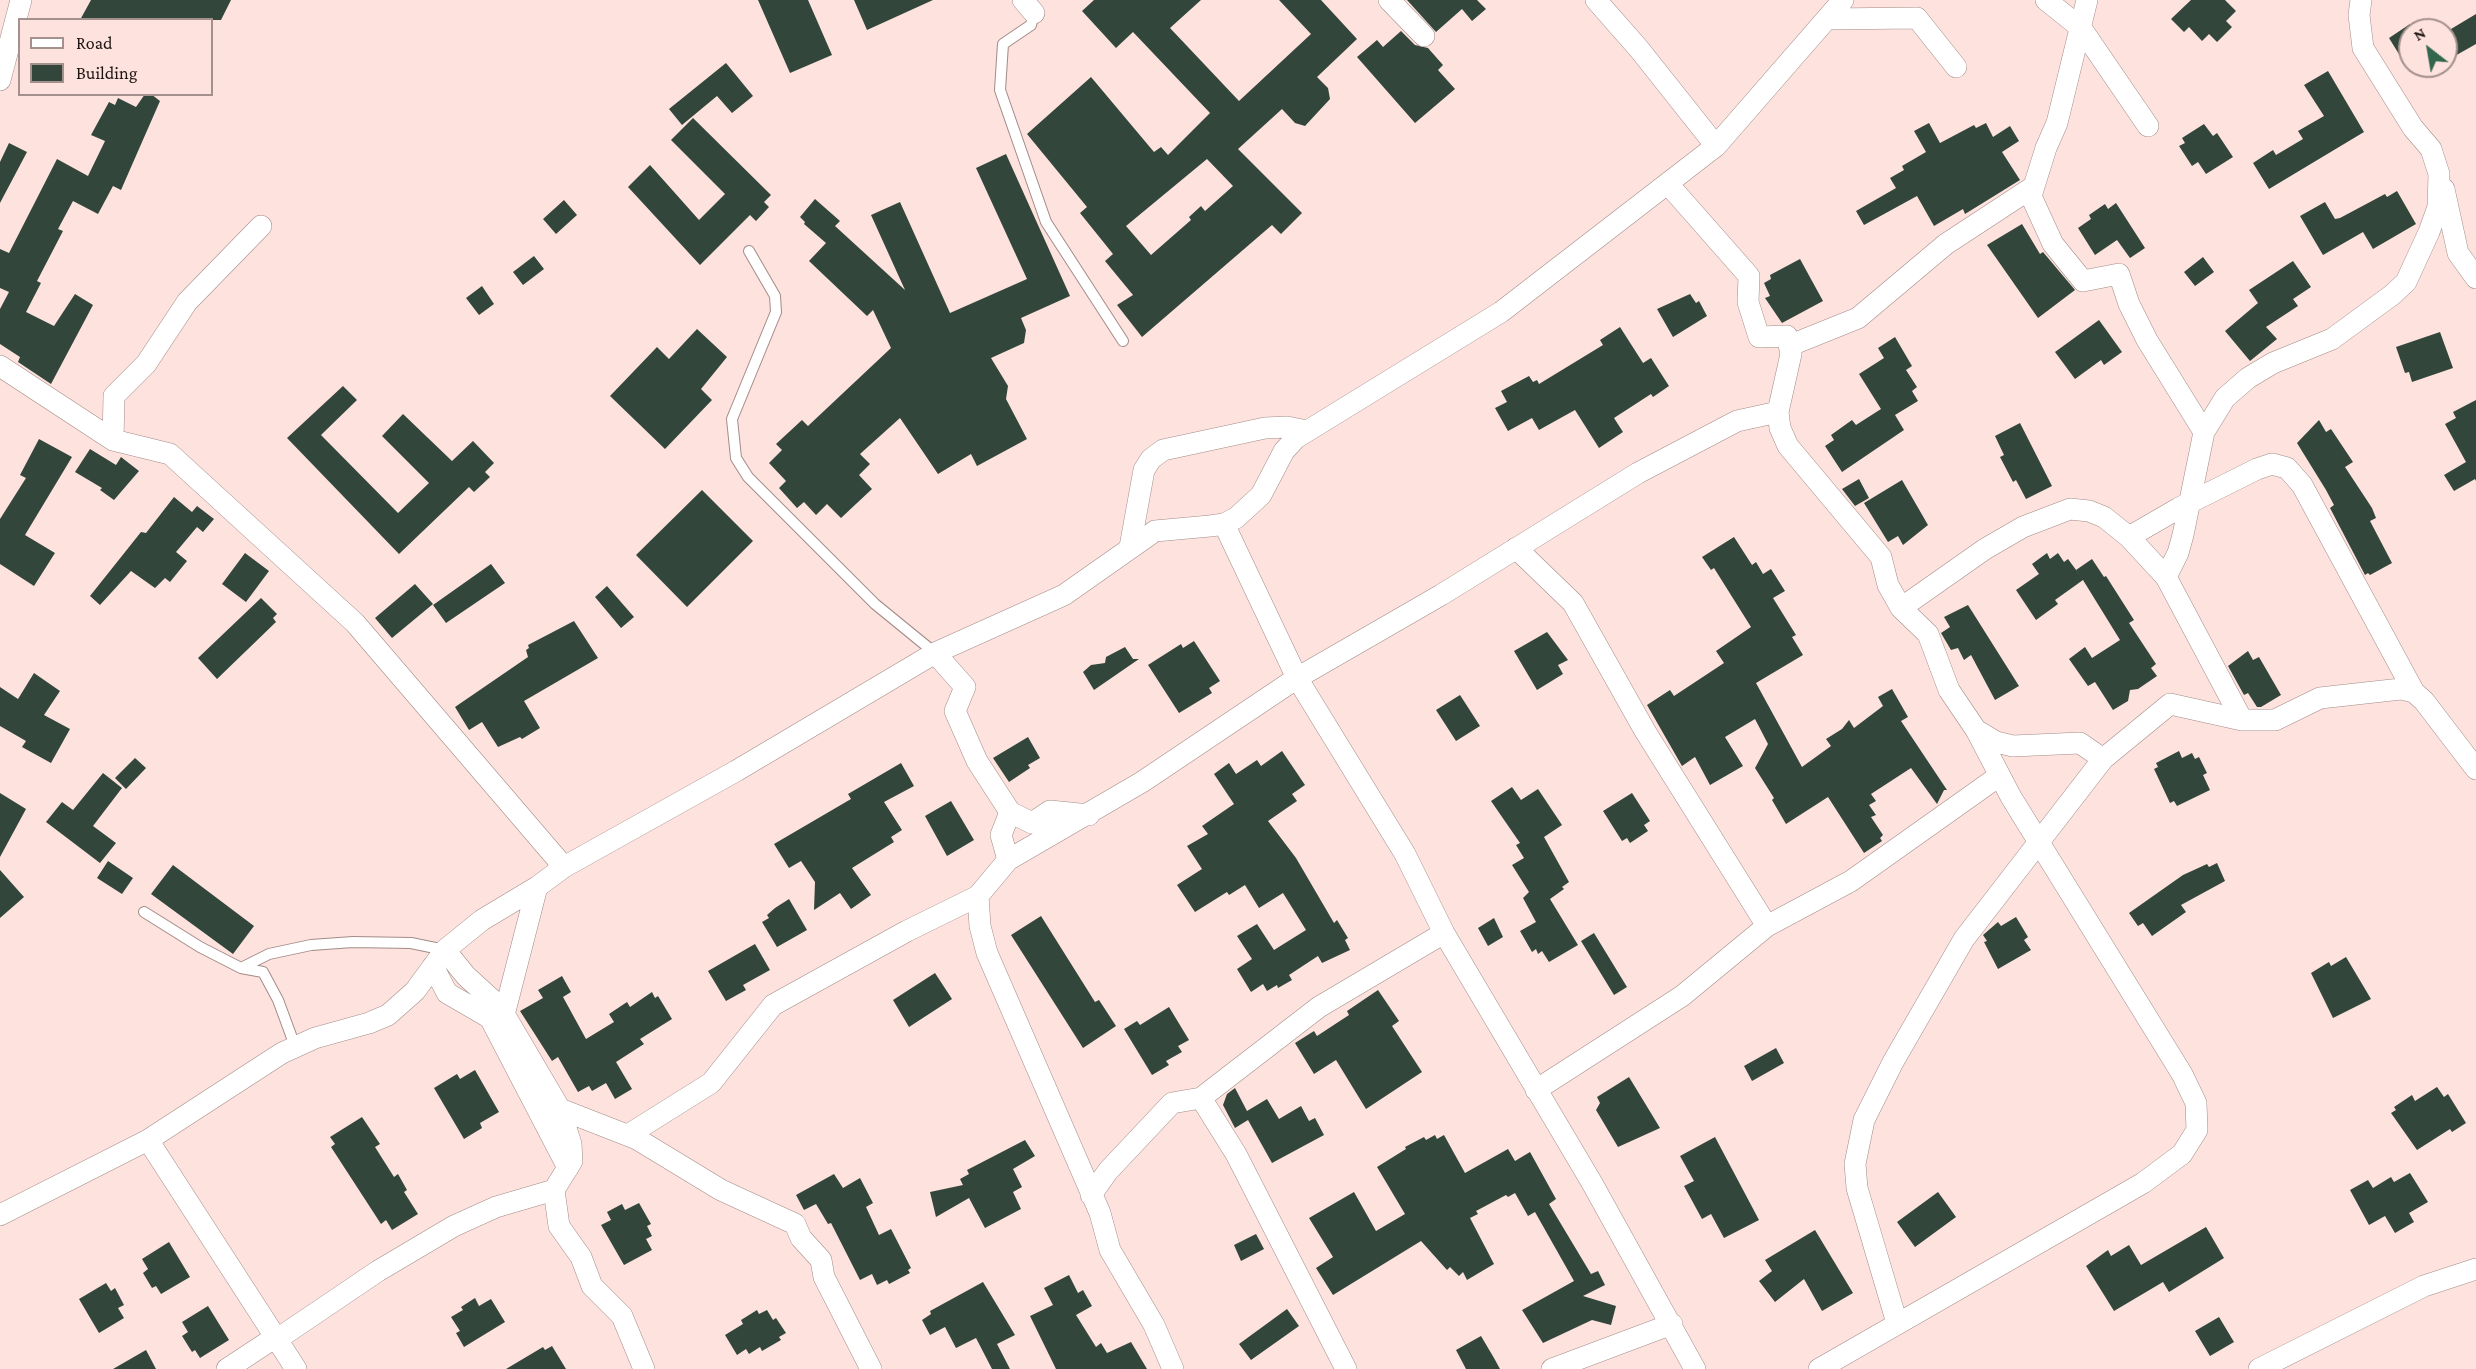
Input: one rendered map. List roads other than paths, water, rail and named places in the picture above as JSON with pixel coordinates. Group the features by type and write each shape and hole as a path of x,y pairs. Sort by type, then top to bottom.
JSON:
{"street":[{"path":"0,80 21,0"},
{"path":"1389,0 1424,36"},
{"path":"1596,0 1716,146"},
{"path":"0,1215 148,1140 295,1046 388,1015 415,991 439,958 482,920 537,887 564,867 736,771 935,653 1064,595 1130,547 1160,529 1224,524 1236,518 1261,495 1284,451 1307,430 1501,312 1716,146 1843,0"},
{"path":"2046,0 2081,28 2148,126"},
{"path":"2087,0 2057,123 2033,187 2033,201 2045,229 2083,281 2119,274 2129,304 2147,340 2204,432"},
{"path":"2361,0 2362,48 2413,128 2431,149 2447,197 2458,253 2476,278"},
{"path":"1827,19 1917,18 1956,67"},
{"path":"2166,577 2178,553 2204,432 2225,398 2248,378 2273,363 2316,348 2332,339 2406,282 2438,207 2439,174"},
{"path":"1668,184 1749,276 1748,302 1759,337 1787,336 1791,345 1778,412 1780,428 1788,446 1881,557 1888,585 1901,608 1928,634 1949,690 1976,730 2038,841 2182,1074 2196,1103 2196,1130 2182,1154 2151,1178 1819,1369"},
{"path":"1791,345 1858,318 1933,253 2033,187"},
{"path":"113,440 114,396 146,364 187,302 261,226"},
{"path":"0,366 113,440 170,454 355,623 564,867"},
{"path":"628,1135 711,1083 773,1005 888,941 978,896 1008,860 1089,815 1297,678 1638,473 1737,421 1778,412"},
{"path":"1130,547 1140,482 1147,464 1158,453 1182,443 1265,428 1287,427 1307,430"},
{"path":"2129,537 2190,502 2266,465 2280,465 2290,470 2302,485 2414,692 2424,701 2476,769"},
{"path":"1901,608 1985,549 2023,527 2062,511 2079,510 2096,514 2129,537 2166,577 2242,720"},
{"path":"1224,524 1297,678 1405,854 1444,933 1672,1324 1695,1369"},
{"path":"1516,548 1573,603 1645,731 1767,926"},
{"path":"935,653 965,687 955,711 977,761 1010,812 1032,823 1050,812 1089,815"},
{"path":"1897,1323 1857,1188 1855,1164 1862,1127 1893,1062 1964,939 2038,841 2084,787 2103,759 2170,704 2242,720 2275,720 2320,698 2391,689 2414,692"},
{"path":"1976,730 1996,742 2013,746 2080,743 2103,759"},
{"path":"1536,1090 1682,996 1767,926 1851,881 2000,776"},
{"path":"1008,860 1001,835 1010,812"},
{"path":"504,1015 537,887"},
{"path":"978,896 980,926 987,953 1100,1213 1110,1250 1154,1325 1167,1367"},
{"path":"1091,1195 1108,1171 1172,1103 1201,1098 1319,1007 1444,933"},
{"path":"439,958 504,1015 560,1109 571,1144 572,1161 554,1190 559,1226 581,1257 592,1286 622,1316 644,1369"},
{"path":"439,958 447,993 490,1018 568,1168"},
{"path":"1201,1098 1236,1154 1346,1369"},
{"path":"560,1109 628,1135 730,1195 795,1224 801,1238 820,1260 824,1276 871,1369"},
{"path":"148,1140 272,1341 296,1369"},
{"path":"227,1369 378,1271 454,1226 496,1207 554,1190"},
{"path":"2259,1369 2424,1286 2476,1269"},
{"path":"1552,1369 1672,1324"}],"lane":[{"path":"1031,4 1031,25 1003,44 1000,90 1046,222 1123,341"},
{"path":"749,251 775,296 776,312 732,419 736,458 748,477 875,604 935,653"},
{"path":"144,912 200,947 241,968 263,972 278,1000 295,1046"},
{"path":"241,968 269,954 311,945 353,942 411,944 439,958"}]}
